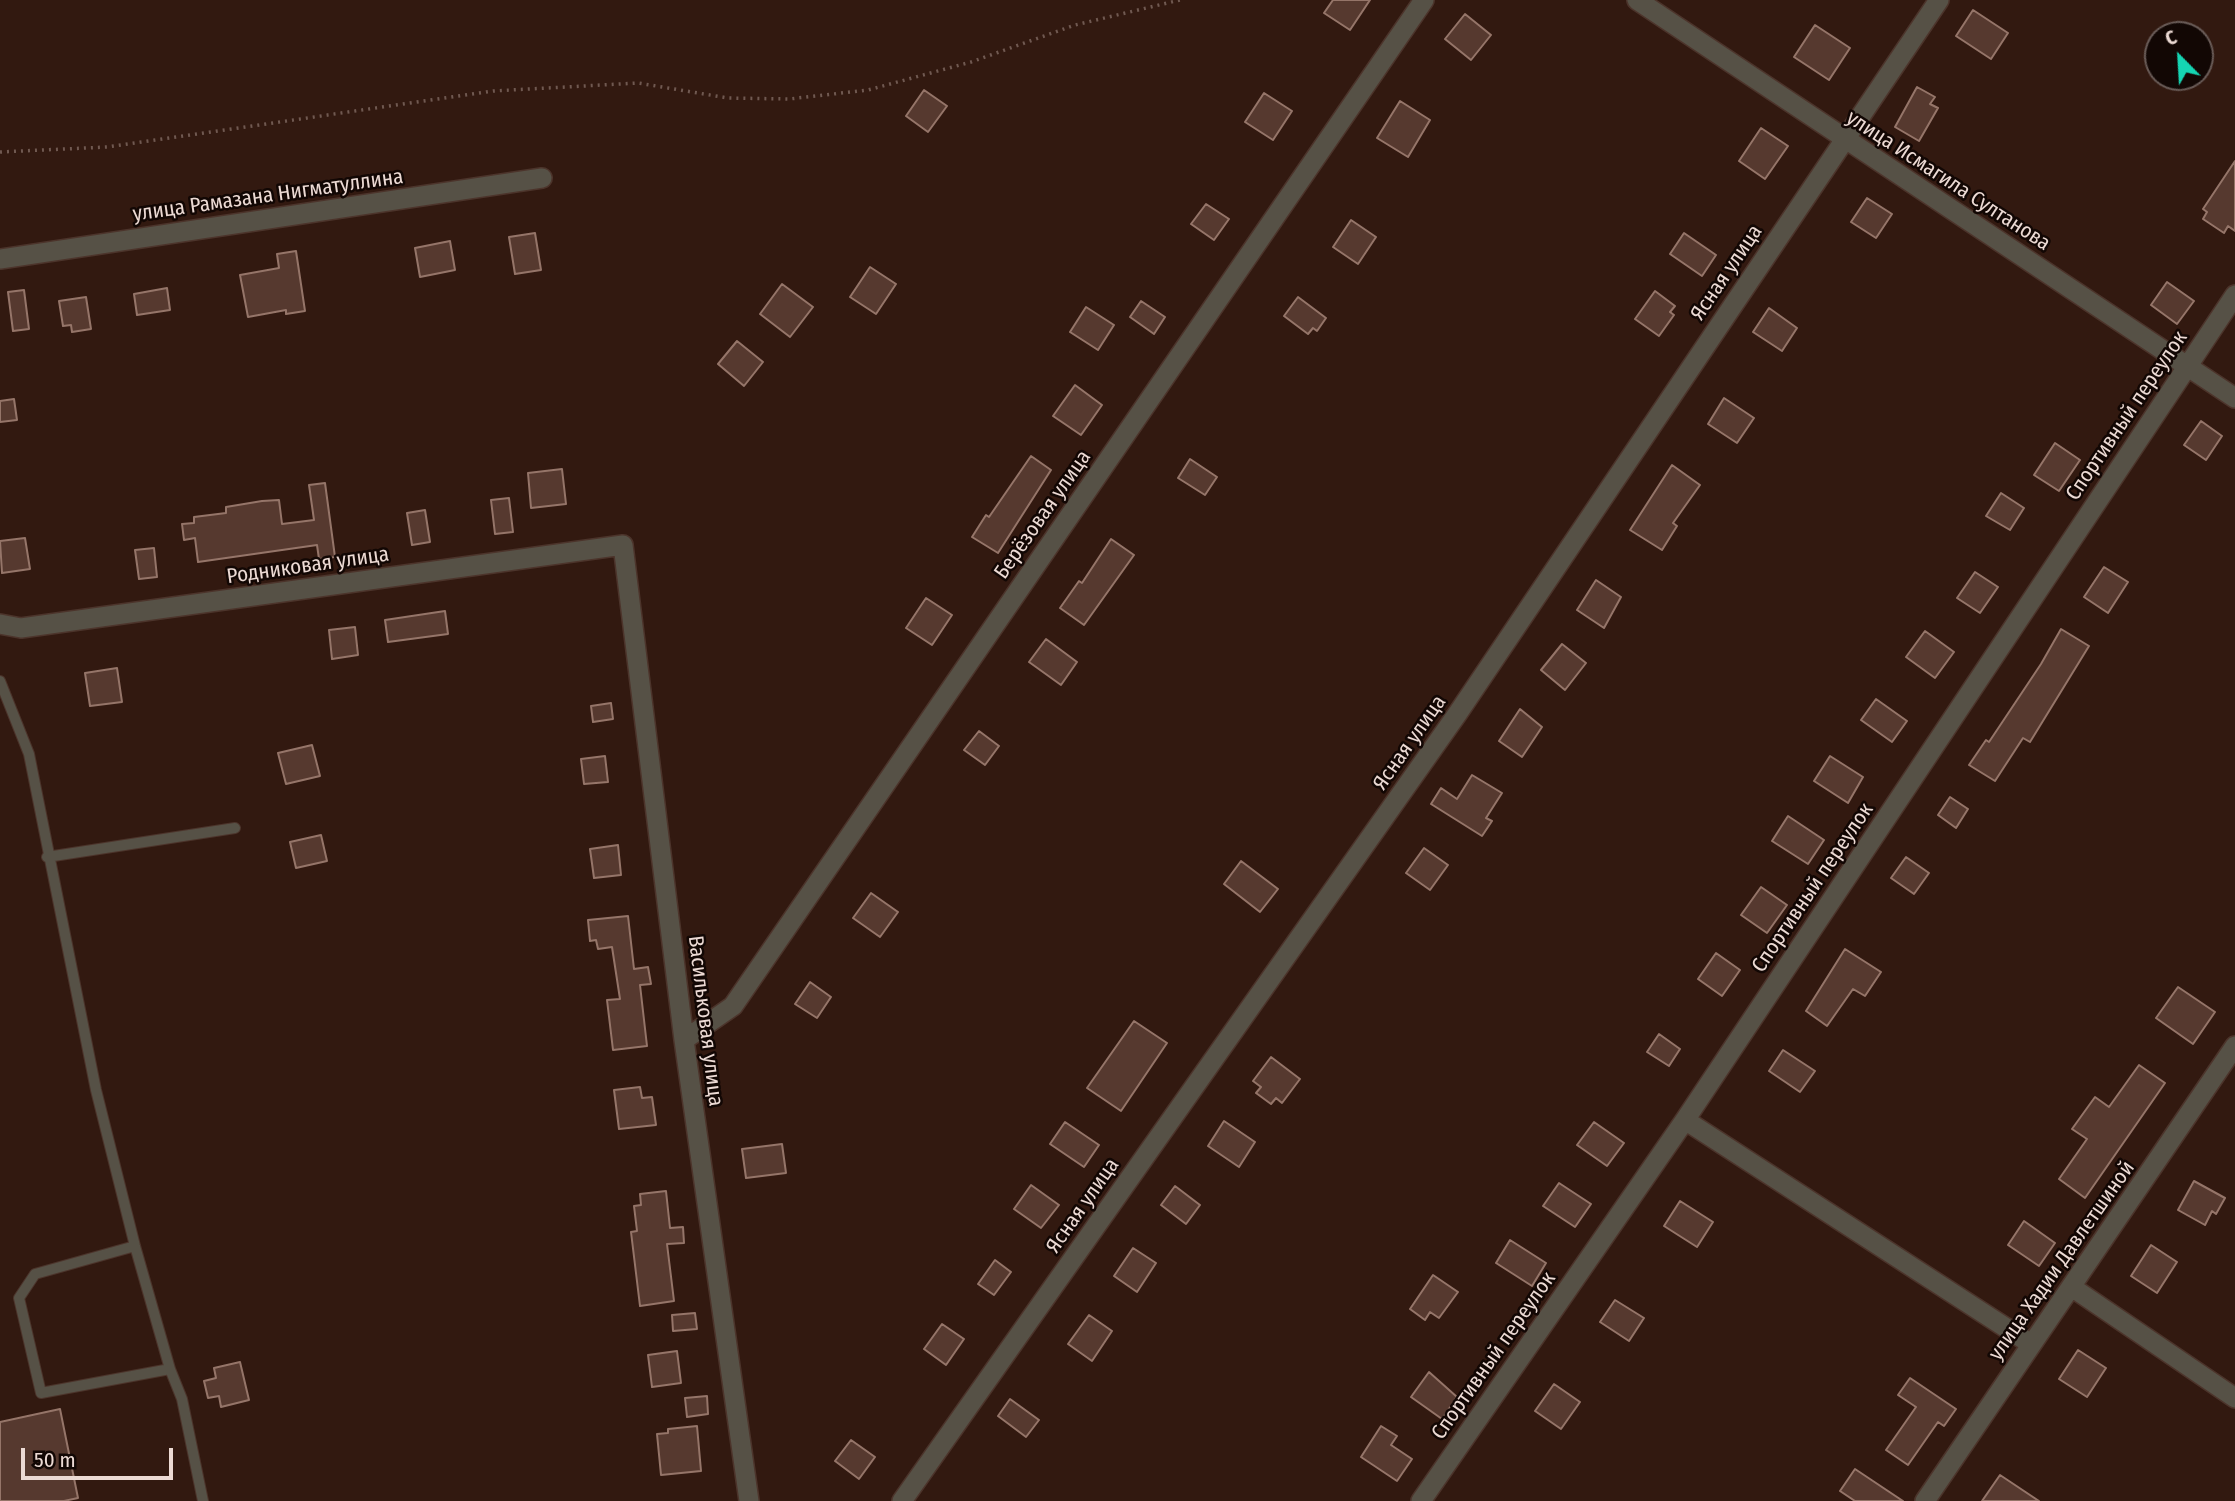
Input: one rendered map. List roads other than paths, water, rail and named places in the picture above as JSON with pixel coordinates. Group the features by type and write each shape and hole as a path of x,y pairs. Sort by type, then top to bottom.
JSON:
{"street":[{"name":"Берёзовая улица","path":"684,1040 733,1006 1424,0"},
{"name":"улица Исмагила Султанова","path":"1637,0 2235,398"},
{"name":"Ясная улица","path":"902,1501 1458,713 1940,0"},
{"name":"улица Рамазана Нигматуллина","path":"0,259 542,178"},
{"name":"Спортивный переулок","path":"1421,1501 1685,1120 2235,295"},
{"name":"Васильковая улица","path":"623,545 684,1040 750,1501"},
{"name":"Родниковая улица","path":"0,624 22,628 623,545"},
{"name":"улица Хадии Давлетшиной","path":"1925,1501 2031,1344 2073,1288 2235,1046"},
{"path":"1685,1120 2031,1344"},
{"path":"2073,1288 2235,1398"}],"lane":[{"path":"0,681 29,754 47,857 96,1090 135,1246 170,1369 182,1399 203,1501"},
{"path":"47,857 235,828"},
{"path":"135,1246 35,1273 19,1298 41,1393 170,1369"}]}
